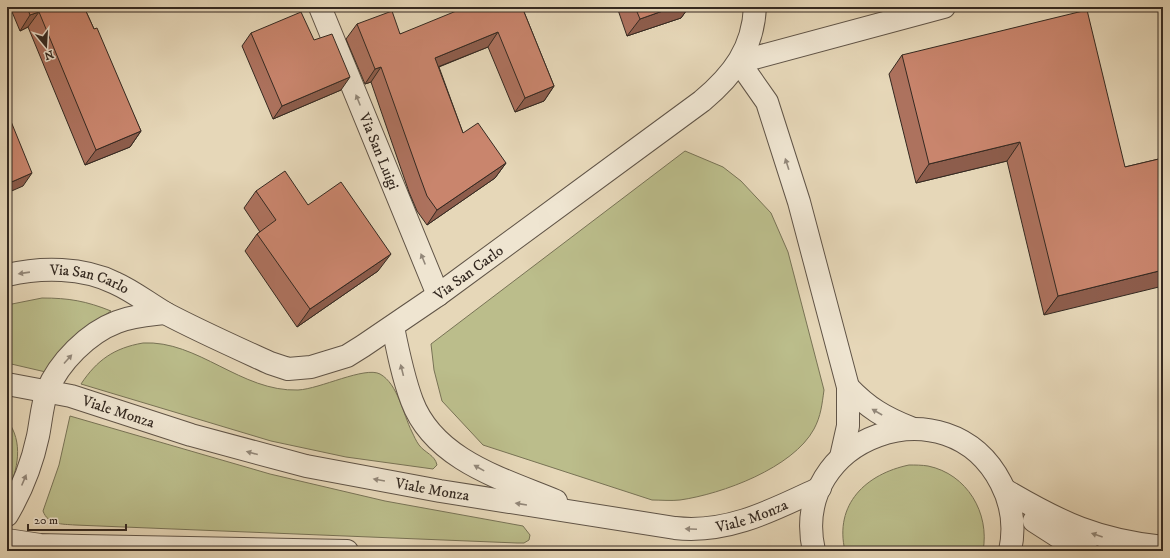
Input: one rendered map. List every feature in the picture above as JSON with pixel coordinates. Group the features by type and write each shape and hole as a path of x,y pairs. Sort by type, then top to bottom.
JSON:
{"street":[{"name":"Via San Luigi","path":"320,7 438,295"},
{"name":"Via San Carlo","path":"7,276 53,270 90,274 116,283 165,313 265,361 288,369 311,367 347,356 393,327 438,295 702,101 722,84 739,62 752,31 755,7"},
{"path":"841,458 848,426 848,387 799,202 767,102 739,62 944,7"},
{"name":"Via San Carlo","path":"47,392 55,375 67,359 98,331 126,319 165,313"},
{"path":"393,327 405,381 412,402 430,432 439,442 467,462 489,473 592,515"},
{"name":"Viale Monza","path":"7,384 71,396 191,435 306,466 440,491 675,528 711,529 756,517 820,488"},
{"path":"848,387 863,403 873,410 913,428 946,435 967,445 992,468 1007,498 1012,534 1010,551"},
{"path":"7,515 20,492 30,467 47,392"},
{"path":"814,551 811,523 812,511 820,488 829,472 841,458 869,438 890,431 913,428"},
{"path":"1007,498 1057,520 1101,536 1128,543 1163,547"},
{"path":"1007,498 1062,539 1087,551"},
{"path":"7,540 40,544 82,546 347,551"}],"green space":[{"path":"685,151 723,167 741,181 771,213 788,252 824,390 820,415 814,429 804,443 790,456 755,477 716,492 677,500 652,500 483,445 442,401 434,370 431,344"},
{"path":"42,298 77,301 111,311 96,321 50,373 7,363 7,305"},
{"path":"143,343 163,344 182,349 257,383 277,388 298,390 307,389 353,375 373,372 380,374 396,392 409,425 421,448 432,456 437,465 433,469 346,457 271,441 81,384 93,368 107,356 123,348"},
{"path":"70,416 270,474 385,501 523,526 530,535 529,540 524,543 517,543 56,523 48,519 43,511 59,465"},
{"path":"7,420 16,437 18,456 14,475 7,493"},
{"path":"909,465 928,466 942,470 954,477 964,486 973,497 983,523 983,551 845,551 843,534 844,519 849,506 857,494 867,484 879,476 893,469"}],"building":[{"path":"27,7 84,7 94,29 97,28 141,131 96,150 39,12 30,15"},
{"path":"466,7 522,7 554,86 525,98 498,32 435,58 463,133 478,123 506,163 437,210 427,196 381,67 375,69 357,24 392,11 400,34"},
{"path":"635,7 674,7 640,19"},
{"path":"1087,10 1125,167 1163,158 1163,270 1058,296 1020,142 929,164 902,55"},
{"path":"301,12 314,40 332,34 350,77 282,106 251,33"},
{"path":"10,119 32,173 7,184 7,120"},
{"path":"285,171 308,205 341,182 391,254 310,309 257,234 276,220 256,191"}]}
